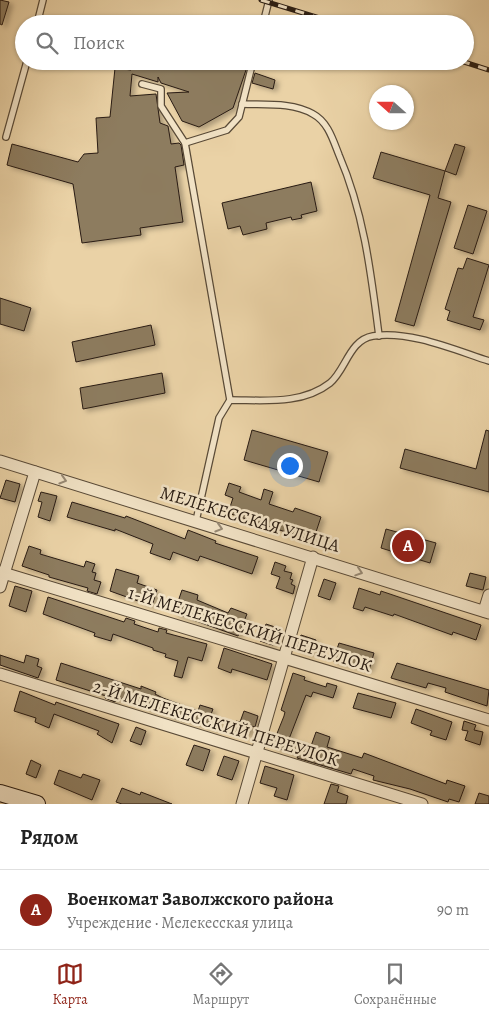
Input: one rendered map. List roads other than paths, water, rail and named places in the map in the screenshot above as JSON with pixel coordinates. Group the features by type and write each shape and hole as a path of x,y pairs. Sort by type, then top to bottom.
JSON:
{"main road":[{"path":"0,793 37,804"}],"street":[{"name":"МЕЛЕКЕССКАЯ УЛИЦА","path":"0,461 486,612"},
{"path":"0,587 2,572 35,472"},
{"path":"242,804 313,557"},
{"name":"1-Й МЕЛЕКЕССКИЙ ПЕРЕУЛОК","path":"2,572 489,720"},
{"path":"486,612 489,595"},
{"name":"2-Й МЕЛЕКЕССКИЙ ПЕРЕУЛОК","path":"0,674 422,804"}],"lane":[{"path":"39,15 43,0"},
{"path":"265,15 269,0"},
{"path":"6,137 25,70"},
{"path":"185,143 226,130 239,116 251,70"},
{"path":"142,84 162,90 161,106 185,143 230,400 219,418 196,521"},
{"path":"242,104 296,107 314,114 327,126 353,188 369,253 379,336"},
{"path":"230,400 286,400 307,396 331,382 354,347 363,340 379,336 430,342 489,361"}],"railway":[{"path":"261,0 310,15"},
{"path":"474,65 489,70"}],"place":[{"name":"Военкомат Заволжского района","path":"408,546"}]}
